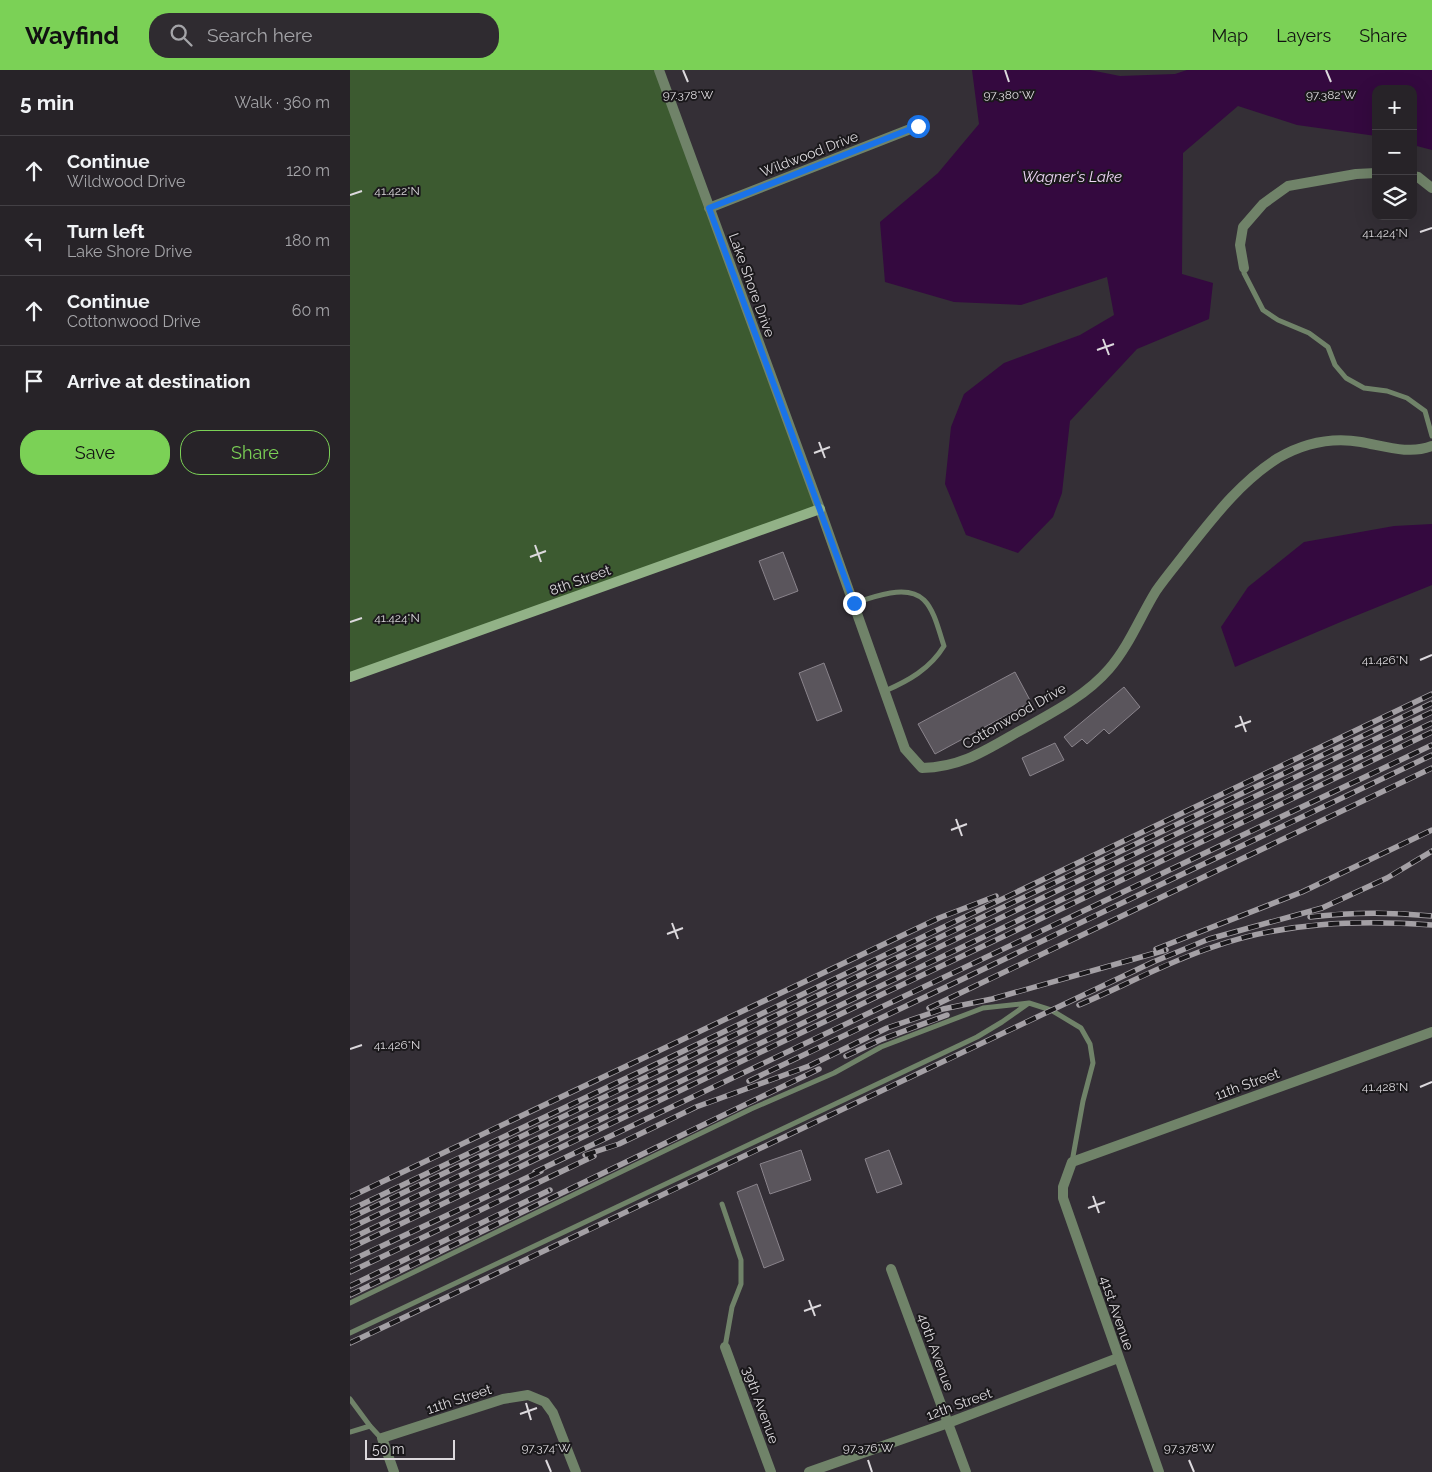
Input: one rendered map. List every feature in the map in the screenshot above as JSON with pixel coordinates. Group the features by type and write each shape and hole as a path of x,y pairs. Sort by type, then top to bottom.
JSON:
{"street":[{"name":"Lake Shore Drive","path":"659,70 820,509"},
{"name":"Wildwood Drive","path":"709,208 918,126"},
{"path":"1244,268 1240,245 1244,227 1263,204 1288,186 1356,174 1372,173"},
{"path":"1417,176 1432,188"},
{"name":"Cottonwood Drive","path":"820,509 905,749 922,768 940,767 967,760 1053,712 1081,694 1108,670 1125,646 1157,590 1199,536 1236,491 1277,459 1302,445 1331,440 1405,449 1423,450 1432,446"},
{"name":"8th Street","path":"350,677 820,509"},
{"name":"11th Street","path":"1072,1162 1432,1032"},
{"name":"41st Avenue","path":"1072,1162 1063,1187 1063,1198 1159,1472"},
{"name":"40th Avenue","path":"891,1269 966,1472"},
{"name":"39th Avenue","path":"725,1347 771,1472"},
{"name":"12th Street","path":"809,1472 948,1423 1118,1358"},
{"name":"11th Street","path":"382,1438 517,1396 528,1395 545,1402 554,1413 576,1472"},
{"path":"382,1438 394,1472"}],"lane":[{"path":"1244,268 1244,273 1263,310 1278,320 1309,333 1328,346 1335,365 1346,378 1364,388 1387,391 1407,398 1425,411 1432,436"},
{"path":"854,603 888,593 914,594 924,600 932,614 944,646 933,661 907,682 885,691"},
{"path":"350,1303 751,1109 834,1073 881,1047 983,1008 1029,1003 1051,1010 1081,1028 1090,1044 1093,1063 1083,1101 1072,1162"},
{"path":"350,1333 977,1037 1029,1003"},
{"path":"722,1204 741,1260 741,1284 732,1307 725,1347"},
{"path":"350,1399 370,1426 382,1438"},
{"path":"350,1432 370,1426"}],"green space":[{"path":"350,70 659,70 820,509 350,677"}],"water":[{"name":"Wagner's Lake","path":"972,70 1090,70 1120,76 1175,74 1187,70 1432,70 1432,150 1417,146 1417,85 1372,85 1372,135 1297,125 1238,106 1183,153 1182,274 1213,283 1209,319 1137,349 1070,421 1062,493 1053,517 1018,553 966,535 945,484 951,427 964,394 1004,363 1080,335 1114,315 1107,277 1021,305 954,302 885,282 880,222 938,173 979,124"},
{"path":"1432,524 1432,585 1235,667 1221,627 1248,587 1304,542 1394,526"}],"building":[{"path":"783,552 798,591 774,600 759,561"},
{"path":"824,663 842,711 817,721 799,673"},
{"path":"1015,672 1031,702 935,754 918,724"},
{"path":"1124,687 1140,707 1109,734 1104,729 1087,744 1082,739 1072,747 1064,737"},
{"path":"1055,743 1064,760 1030,776 1022,758"},
{"path":"801,1150 811,1180 770,1194 760,1164"},
{"path":"889,1150 902,1184 877,1193 865,1159"},
{"path":"757,1184 784,1260 764,1268 737,1192"}],"railway":[{"path":"350,1210 1432,694"},
{"path":"350,1218 1432,703"},
{"path":"350,1228 1432,712"},
{"path":"350,1239 1432,723"},
{"path":"350,1248 1432,732"},
{"path":"535,1172 1432,745"},
{"path":"749,1081 1432,755"},
{"path":"929,1008 1432,768"},
{"path":"1156,949 1302,892 1432,830"},
{"path":"350,1343 1153,962 1209,939 1322,908 1387,878 1432,851"},
{"path":"350,1197 939,918 996,896"},
{"path":"1310,917 1371,913 1432,916"},
{"path":"1079,1005 1196,953 1266,932 1349,923 1432,925"},
{"path":"585,1155 619,1144 696,1107 809,1066 887,1028 943,1009 992,999 1166,950"},
{"path":"846,1056 880,1040 947,1015"},
{"path":"350,1295 819,1069"},
{"path":"350,1272 594,1156"},
{"path":"350,1261 541,1171"},
{"path":"350,1286 550,1190"}],"route":[{"path":"854,603 709,208 918,126"}]}
